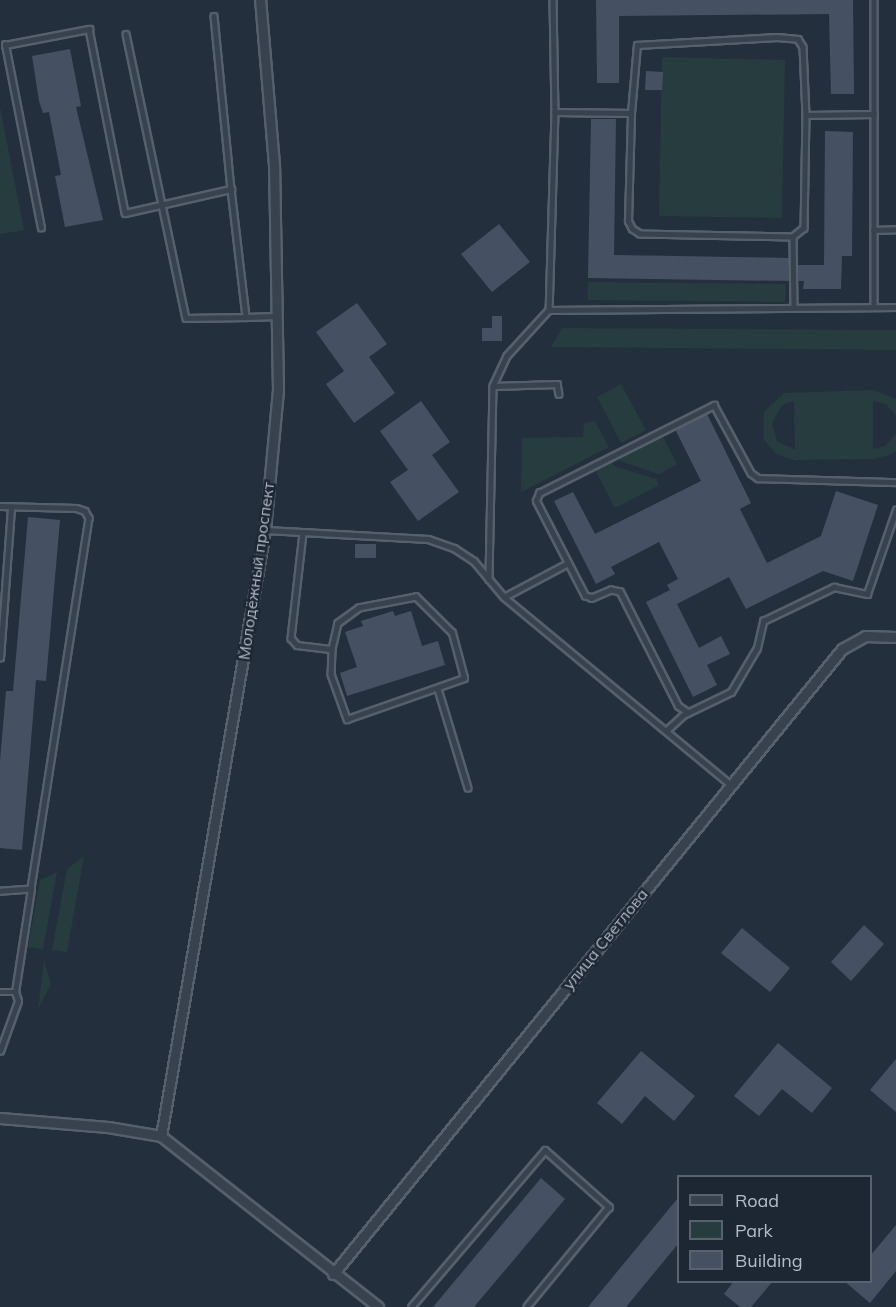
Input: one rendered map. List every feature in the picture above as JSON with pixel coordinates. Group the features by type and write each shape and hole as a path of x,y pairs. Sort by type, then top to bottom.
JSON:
{"street":[{"name":"Молодёжный проспект","path":"161,1136 265,530 278,390 274,165 260,0"},
{"name":"улица Светлова","path":"333,1275 842,649 865,636 896,637"},
{"path":"0,1118 108,1127 161,1136 333,1275 378,1307"}],"lane":[{"path":"489,579 493,386 507,356 549,310 555,112 553,0"},
{"path":"874,0 874,307"},
{"path":"214,16 246,317"},
{"path":"41,228 5,45 89,29 125,213 231,189"},
{"path":"126,34 159,205 186,318 277,316"},
{"path":"788,37 798,39 803,47 806,115 804,228 793,237 640,234 632,229 628,221 637,45 788,37"},
{"path":"555,112 632,113"},
{"path":"806,115 874,114"},
{"path":"873,230 896,229"},
{"path":"793,237 794,306"},
{"path":"549,310 794,306 896,307"},
{"path":"493,386 557,384 559,394"},
{"path":"688,713 678,706 620,592 612,590 588,599 536,501 539,493 711,405 717,406 751,473 758,478 896,482"},
{"path":"0,506 76,508 85,511 89,518 15,992 18,1001 0,1051"},
{"path":"0,658 11,507"},
{"path":"667,730 688,713 731,692 757,648 764,621 834,587 867,594 896,510"},
{"path":"265,530 428,539 454,548 474,561 504,597 731,784"},
{"path":"303,533 291,638 297,645 332,649"},
{"path":"504,597 568,563"},
{"path":"393,598 419,598 452,633 465,673 460,681 347,719 331,674 332,649 338,623 359,608 393,598"},
{"path":"438,689 468,788"},
{"path":"0,891 31,889"},
{"path":"0,992 15,992"},
{"path":"411,1307 545,1150 609,1207 527,1307"}],"green space":[{"path":"662,57 785,60 782,218 659,216"},
{"path":"0,107 24,230 0,234"},
{"path":"588,282 786,284 785,302 588,300"},
{"path":"562,328 896,330 896,350 551,347"},
{"path":"621,384 646,430 621,443 597,397"},
{"path":"873,390 896,399 896,416 886,404 873,401 873,449 885,446 896,434 896,451 874,459 794,460 776,454 764,440 764,412 784,393","holes":["794,401 795,449 777,441 772,423 782,405"]},
{"path":"595,421 609,447 521,492 522,438 583,437 584,423"},
{"path":"661,433 677,464 659,474 620,461 618,456"},
{"path":"610,459 614,466 656,479 659,485 615,508 594,468"},
{"path":"84,856 67,952 52,950 67,869"},
{"path":"57,872 43,949 28,947 40,880"},
{"path":"44,961 51,984 38,1009"}],"building":[{"path":"596,0 853,0 854,94 831,94 829,14 619,16 619,83 597,83"},
{"path":"70,49 81,106 76,107 103,220 65,227 55,176 61,175 49,112 43,113 39,101 32,56"},
{"path":"646,71 663,72 662,90 645,90"},
{"path":"591,119 616,119 614,255 789,258 789,281 588,278"},
{"path":"825,131 853,132 852,256 842,256 841,289 803,289 804,281 798,281 798,265 824,265"},
{"path":"499,224 530,262 492,292 461,254"},
{"path":"357,303 387,344 369,357 395,393 354,423 326,384 344,371 316,332"},
{"path":"492,316 502,316 502,341 482,341 482,328 492,328"},
{"path":"421,401 450,442 432,455 459,492 418,521 390,482 408,470 380,431"},
{"path":"707,414 751,503 740,509 767,563 821,536 836,491 878,505 853,581 823,571 746,609 729,577 677,604 699,648 721,636 730,654 707,665 717,685 693,697 646,602 670,590 667,585 678,579 659,542 611,567 615,574 596,584 554,501 573,492 595,534 701,481 675,429"},
{"path":"28,517 60,520 46,681 36,680 22,850 0,848 0,761 6,691 13,691"},
{"path":"355,544 376,544 376,558 355,558"},
{"path":"393,611 395,616 411,611 422,646 438,641 445,665 347,696 340,673 357,667 345,632 363,626 361,621"},
{"path":"864,925 884,944 851,981 831,962"},
{"path":"742,928 790,968 770,992 721,953"},
{"path":"778,1043 832,1088 812,1113 782,1089 759,1116 734,1096"},
{"path":"641,1051 695,1096 674,1121 645,1096 622,1124 597,1103"},
{"path":"896,1059 896,1112 870,1090"},
{"path":"541,1178 565,1199 474,1307 433,1307"},
{"path":"677,1199 677,1245 626,1307 588,1307"},
{"path":"896,1225 896,1271 870,1303 846,1283 872,1283 872,1254"},
{"path":"732,1283 771,1283 751,1307 740,1307 724,1294"}]}
